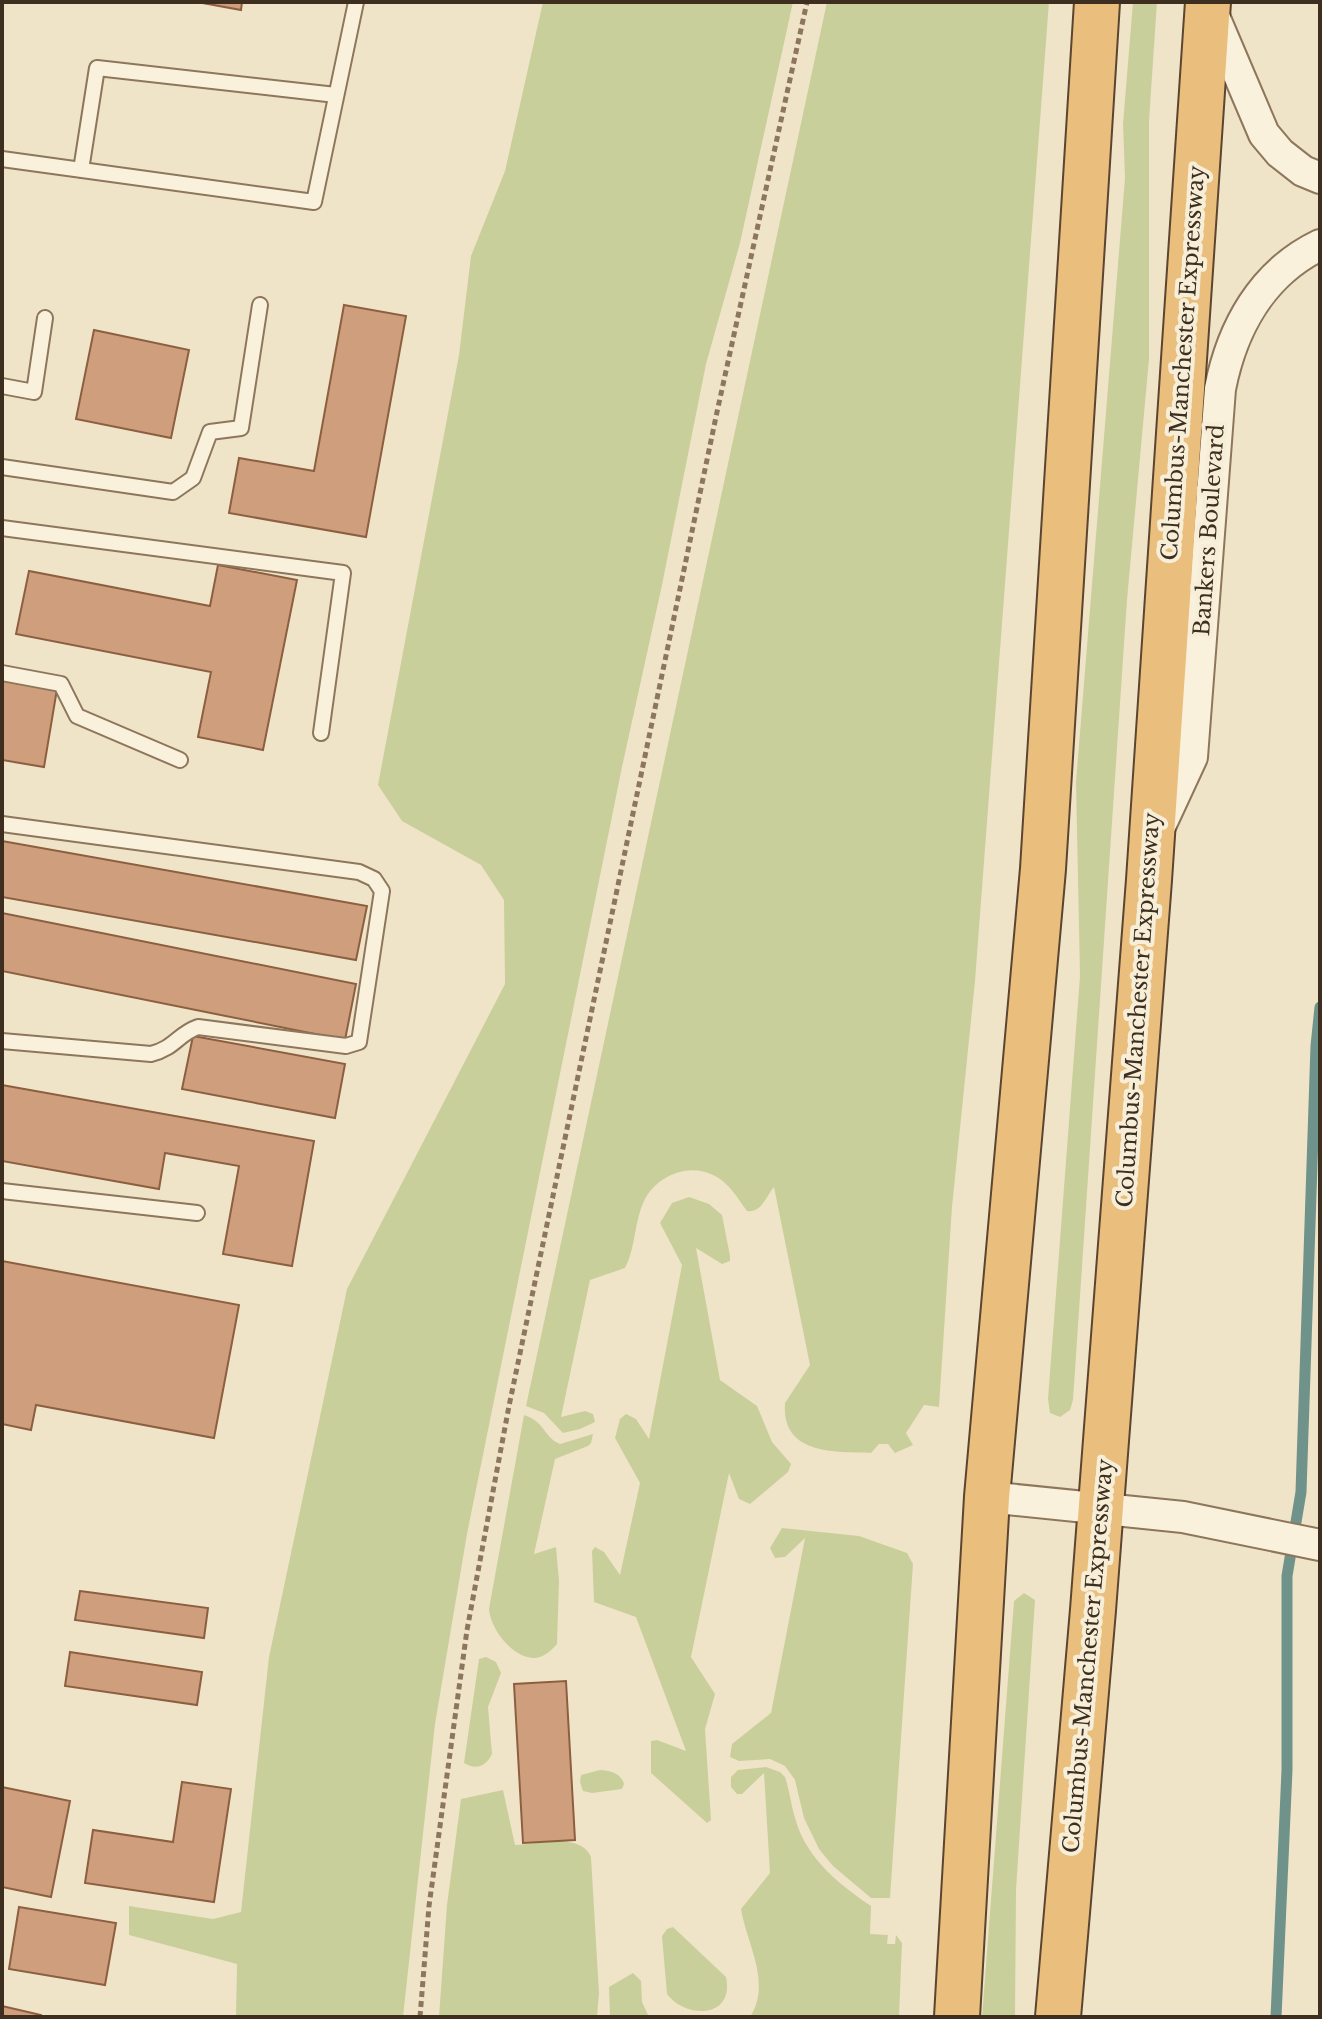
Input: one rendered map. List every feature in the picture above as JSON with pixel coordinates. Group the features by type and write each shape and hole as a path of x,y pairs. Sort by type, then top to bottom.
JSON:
{"highway":[{"path":"957,2017 987,1497 1043,869 1097,2"},
{"name":"Columbus-Manchester Expressway","path":"1058,2017 1151,844 1208,2"}],"street":[{"path":"1208,2 1264,134 1280,153 1303,171 1320,178"},
{"name":"Bankers Boulevard","path":"1151,844 1192,757 1220,389 1225,363 1235,336 1257,296 1281,269 1320,245"},
{"path":"987,1497 1183,1517 1320,1545"}],"lane":[{"path":"2,159 314,202 356,2"},
{"path":"81,170 97,68 336,95"},
{"path":"2,467 173,492 193,478 210,432 241,428 260,305"},
{"path":"2,386 34,392 45,318"},
{"path":"2,528 343,573 321,733"},
{"path":"2,673 61,684 77,716 180,760"},
{"path":"2,824 359,872 374,879 382,891 359,1042 346,1046 198,1027 188,1030 168,1049 151,1054 2,1041"},
{"path":"2,1191 197,1213"}],"path":[{"path":"420,2017 429,1906 467,1630 503,1436 710,443 807,2"}],"green space":[{"path":"543,2 793,2 740,243 706,364 467,1534 435,1724 403,2017 236,2017 237,1964 129,1935 129,1906 213,1919 241,1912 269,1657 347,1289 505,984 504,900 481,865 402,821 378,785 459,355 471,256 505,171"},
{"path":"827,2 1049,2 975,981 952,1207 939,1407 924,1405 906,1433 913,1445 895,1453 888,1444 879,1444 871,1453 827,1450 813,1447 792,1433 786,1420 785,1403 810,1365 774,1187 760,1207 747,1211 724,1182 703,1171 693,1170 673,1174 649,1192 641,1209 625,1268 590,1280 561,1417 585,1411 593,1414 595,1422 563,1433 544,1413 526,1406"},
{"path":"1133,2 1157,2 1149,121 1149,359 1127,600 1073,1400 1070,1410 1060,1417 1050,1413 1048,1399 1080,976 1076,782 1125,178 1123,124"},
{"path":"689,1197 709,1204 722,1215 730,1256 730,1261 722,1264 696,1248 720,1380 757,1406 772,1442 791,1464 788,1472 750,1504 739,1499 729,1473 691,1657 715,1694 705,1729 711,1820 707,1823 651,1773 651,1741 657,1740 686,1751 636,1617 594,1602 592,1551 595,1547 604,1552 620,1575 640,1483 615,1438 620,1419 626,1414 636,1419 649,1439 682,1265 660,1223 672,1203"},
{"path":"524,1415 537,1422 550,1438 560,1444 593,1434 588,1446 555,1459 534,1554 556,1547 559,1581 557,1644 548,1653 536,1658 520,1654 505,1642 490,1617 489,1609"},
{"path":"782,1528 859,1536 907,1553 913,1564 890,1898 871,1898 833,1866 819,1849 804,1818 795,1780 785,1766 770,1759 739,1761 730,1757 732,1744 771,1713 805,1538 785,1557 775,1558 770,1548"},
{"path":"1024,1593 1035,1600 1016,1890 1015,2017 982,2017 1014,1601"},
{"path":"486,1657 496,1662 501,1673 488,1707 492,1754 480,1766 472,1766 464,1763 479,1659"},
{"path":"766,1767 785,1777 801,1835 816,1859 871,1906 870,1934 888,1935 887,1944 895,1944 896,1935 902,1943 899,2017 750,2017 759,1991 758,1977 741,1909 770,1873 764,1773 742,1794 737,1794 731,1787 731,1777 738,1770"},
{"path":"600,1770 618,1775 623,1780 622,1789 592,1793 583,1791 581,1775"},
{"path":"503,1790 515,1845 568,1842 586,1849 591,1857 599,1993 597,2017 439,2017 447,1905 461,1799"},
{"path":"673,1927 726,1977 727,1991 716,2007 696,2011 685,2008 667,1994 662,1936"},
{"path":"633,1973 641,1981 642,2002 649,2017 610,2017 609,1987"}],"building":[{"path":"197,2 242,2 241,10"},
{"path":"344,305 406,316 366,537 229,513 239,458 314,471"},
{"path":"94,330 189,350 171,438 76,419"},
{"path":"218,565 297,580 263,750 198,737 211,672 16,634 29,571 210,606"},
{"path":"2,680 57,689 44,767 2,760"},
{"path":"2,841 367,906 356,960 2,897"},
{"path":"2,913 356,984 345,1040 2,971"},
{"path":"193,1036 345,1064 335,1118 182,1089"},
{"path":"2,1085 314,1141 292,1266 223,1254 239,1166 165,1153 159,1189 2,1161"},
{"path":"2,1261 239,1305 214,1438 36,1405 31,1430 2,1424"},
{"path":"80,1591 208,1608 204,1638 75,1620"},
{"path":"70,1652 202,1672 197,1705 65,1686"},
{"path":"566,1681 575,1840 523,1843 514,1684"},
{"path":"182,1782 231,1789 214,1902 85,1883 93,1830 173,1842"},
{"path":"2,1787 70,1801 51,1897 2,1887"},
{"path":"19,1907 116,1923 105,1985 9,1969"},
{"path":"2,2006 41,2015 41,2017 2,2017"}],"waterway":[{"path":"1276,2017 1287,1770 1287,1576 1301,1492 1316,1046 1320,1007"}]}
